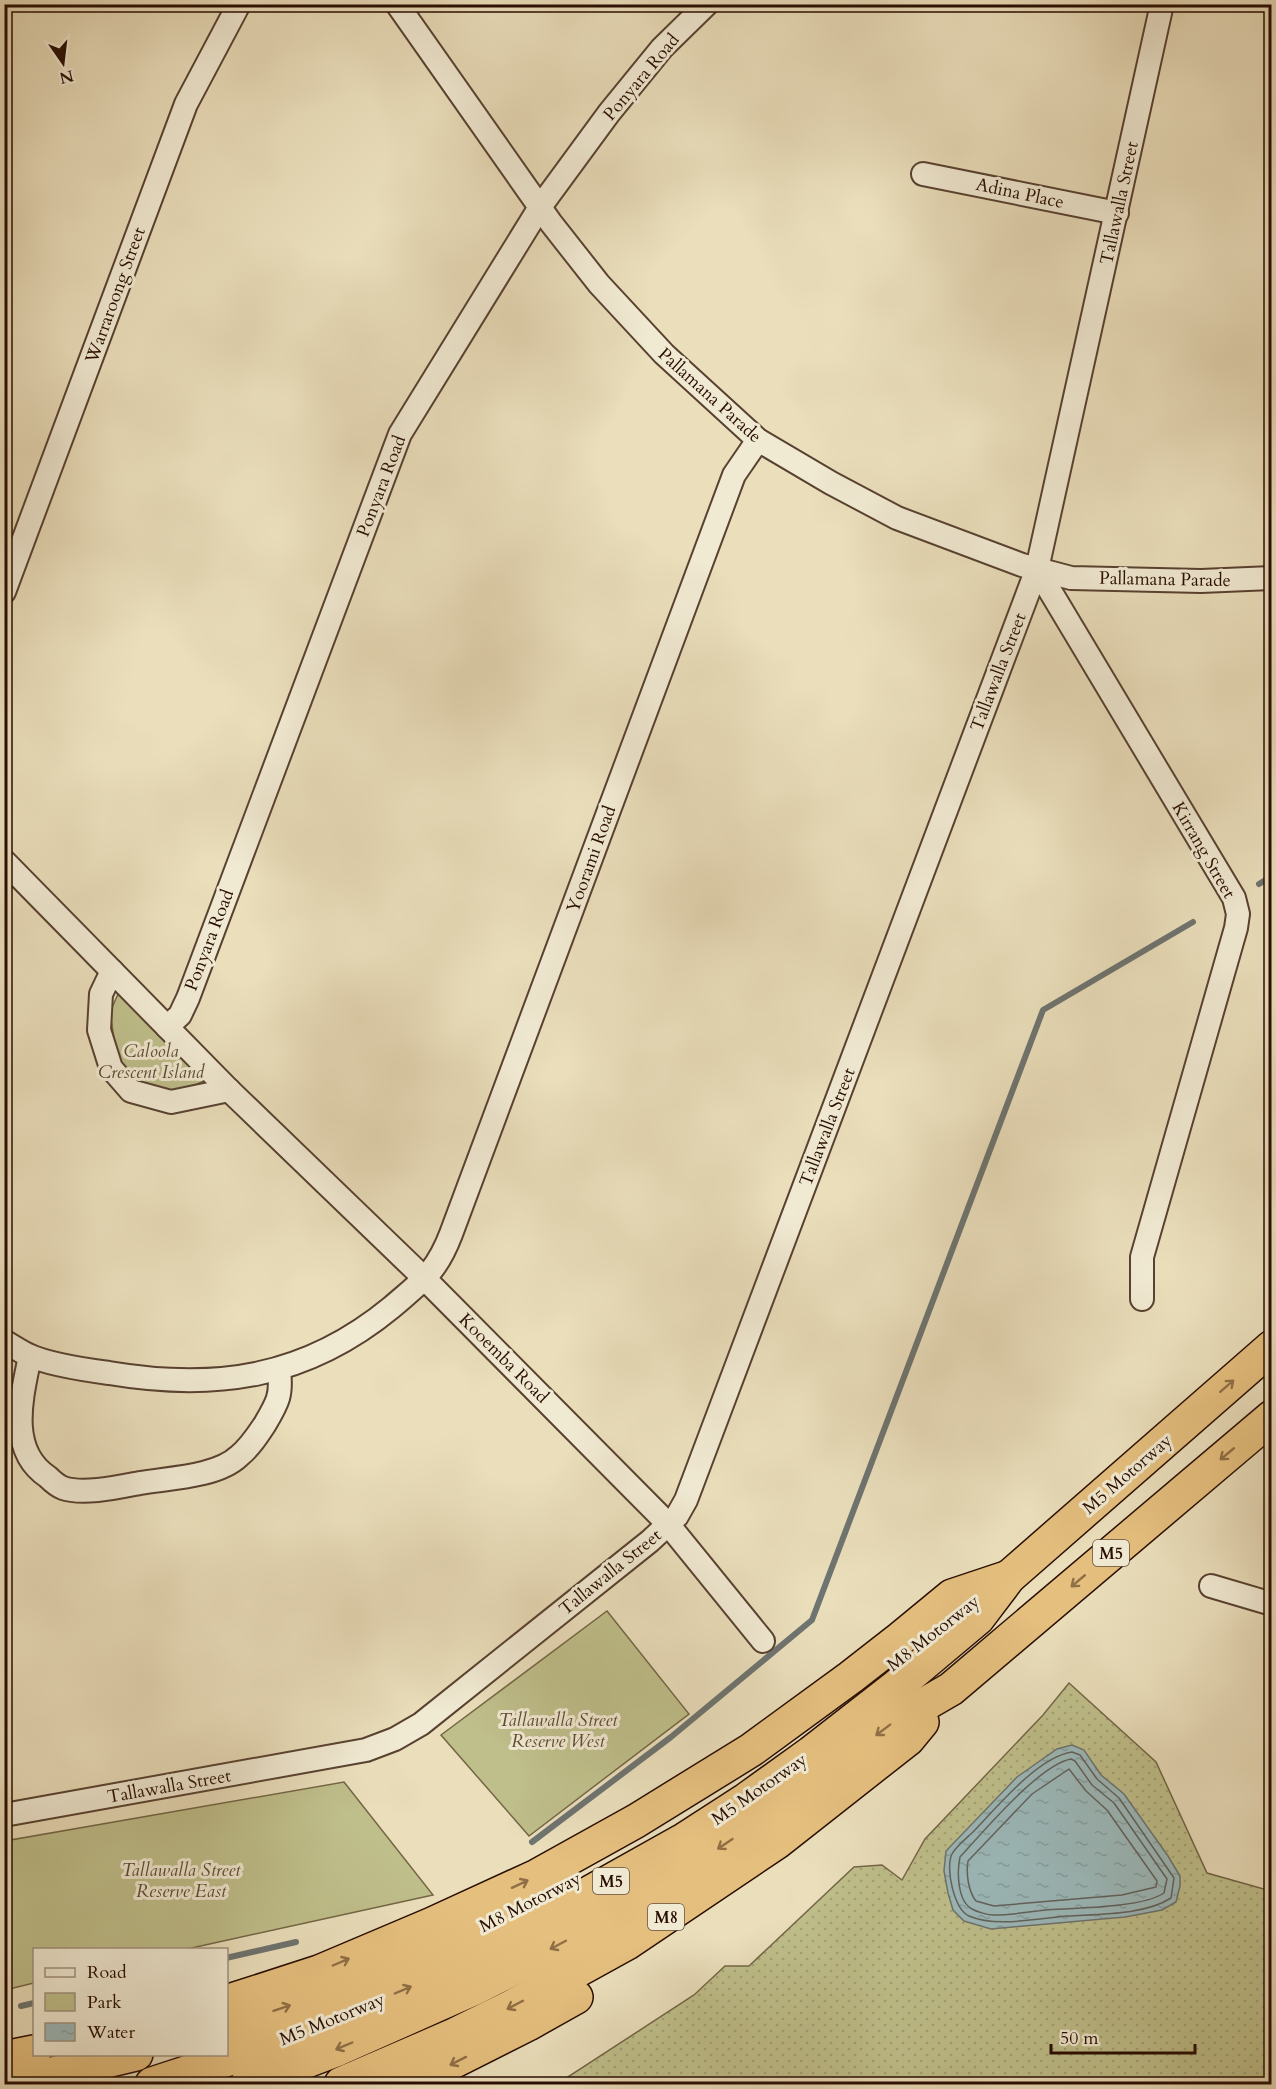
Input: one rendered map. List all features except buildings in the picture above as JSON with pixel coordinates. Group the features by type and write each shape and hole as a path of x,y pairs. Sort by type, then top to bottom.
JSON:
{"highway":[{"name":"M5 Motorway","path":"152,2085 241,2055 423,1982 491,1948 682,1841 747,1799 897,1686 978,1618 1009,1577 1272,1347"},
{"name":"M5 Motorway","path":"247,2085 338,2049 462,1994 568,1940 674,1878 770,1814 894,1722 951,1689 1272,1416"},
{"path":"228,2001 319,1972 537,1876 636,1821 750,1750 885,1651 952,1596 1009,1577"},
{"name":"M8 Motorway","path":"228,2026 341,1988 405,1962 546,1895 628,1850 761,1766 882,1673 962,1605 1009,1577"},
{"path":"409,2085 518,2030 584,1992 686,1928 761,1875 917,1749 951,1689"},
{"name":"M8","path":"340,2085 501,2012 636,1937 777,1842 847,1788 908,1739 951,1689"},
{"path":"4,2058 33,2052"},
{"path":"10,2085 132,2056"}],"street":[{"name":"Warraroong Street","path":"4,592 186,104 239,4"},
{"name":"Pallamana Parade","path":"397,4 540,207 599,284 664,354 758,440 897,518 976,549 1037,569 1071,578 1201,581 1272,578"},
{"name":"Ponyara Road","path":"167,1028 180,1015 188,998 400,434 540,207 616,103 662,48 707,4"},
{"name":"Tallawalla Street","path":"4,1815 348,1753 395,1739 430,1716 650,1541 677,1516 686,1500 1037,569 1162,4"},
{"name":"Adina Place","path":"923,174 1117,213"},
{"name":"Yoorami Road","path":"4,1341 30,1356 83,1369 180,1382 240,1378 279,1370 324,1351 365,1329 425,1279 443,1257 734,475 758,440"},
{"name":"Kirrang Street","path":"1037,569 1234,898 1238,914 1142,1257 1142,1299"},
{"name":"Kooemba Road","path":"4,861 229,1090 425,1279 668,1524 763,1641"},
{"path":"112,971 101,994 99,1030 111,1068 131,1091 171,1102 229,1090"},
{"path":"30,1356 21,1399 20,1427 26,1448 38,1471 63,1488 97,1490 215,1470 238,1458 255,1440 273,1411 282,1390 279,1370"},
{"path":"1211,1586 1272,1604"}],"green space":[{"name":"Caloola Crescent Island","path":"119,992 206,1080 189,1088 165,1092 135,1083 122,1068 114,1039 110,1012"},
{"name":"Tallawalla Street Reserve West","path":"607,1611 689,1714 529,1836 441,1735"},
{"path":"1069,1683 1156,1762 1207,1873 1271,1891 1271,2084 557,2084 694,1995 725,1966 749,1966 854,1867 882,1865 902,1880 925,1839 1043,1715"},
{"name":"Tallawalla Street Reserve East","path":"344,1782 433,1895 192,1948 33,1948 33,1983 5,1990 5,1841"}],"water":[{"path":"1072,1745 1084,1750 1101,1775 1124,1794 1168,1856 1180,1876 1176,1902 1162,1910 1125,1917 991,1929 964,1921 953,1910 948,1893 944,1871 946,1851 1017,1777 1057,1749"}],"waterway":[{"path":"1259,884 1272,876"},
{"path":"532,1842 671,1737 812,1620 1043,1010 1193,922"},
{"path":"228,1958 296,1942"},
{"path":"21,2006 33,2003"}]}
